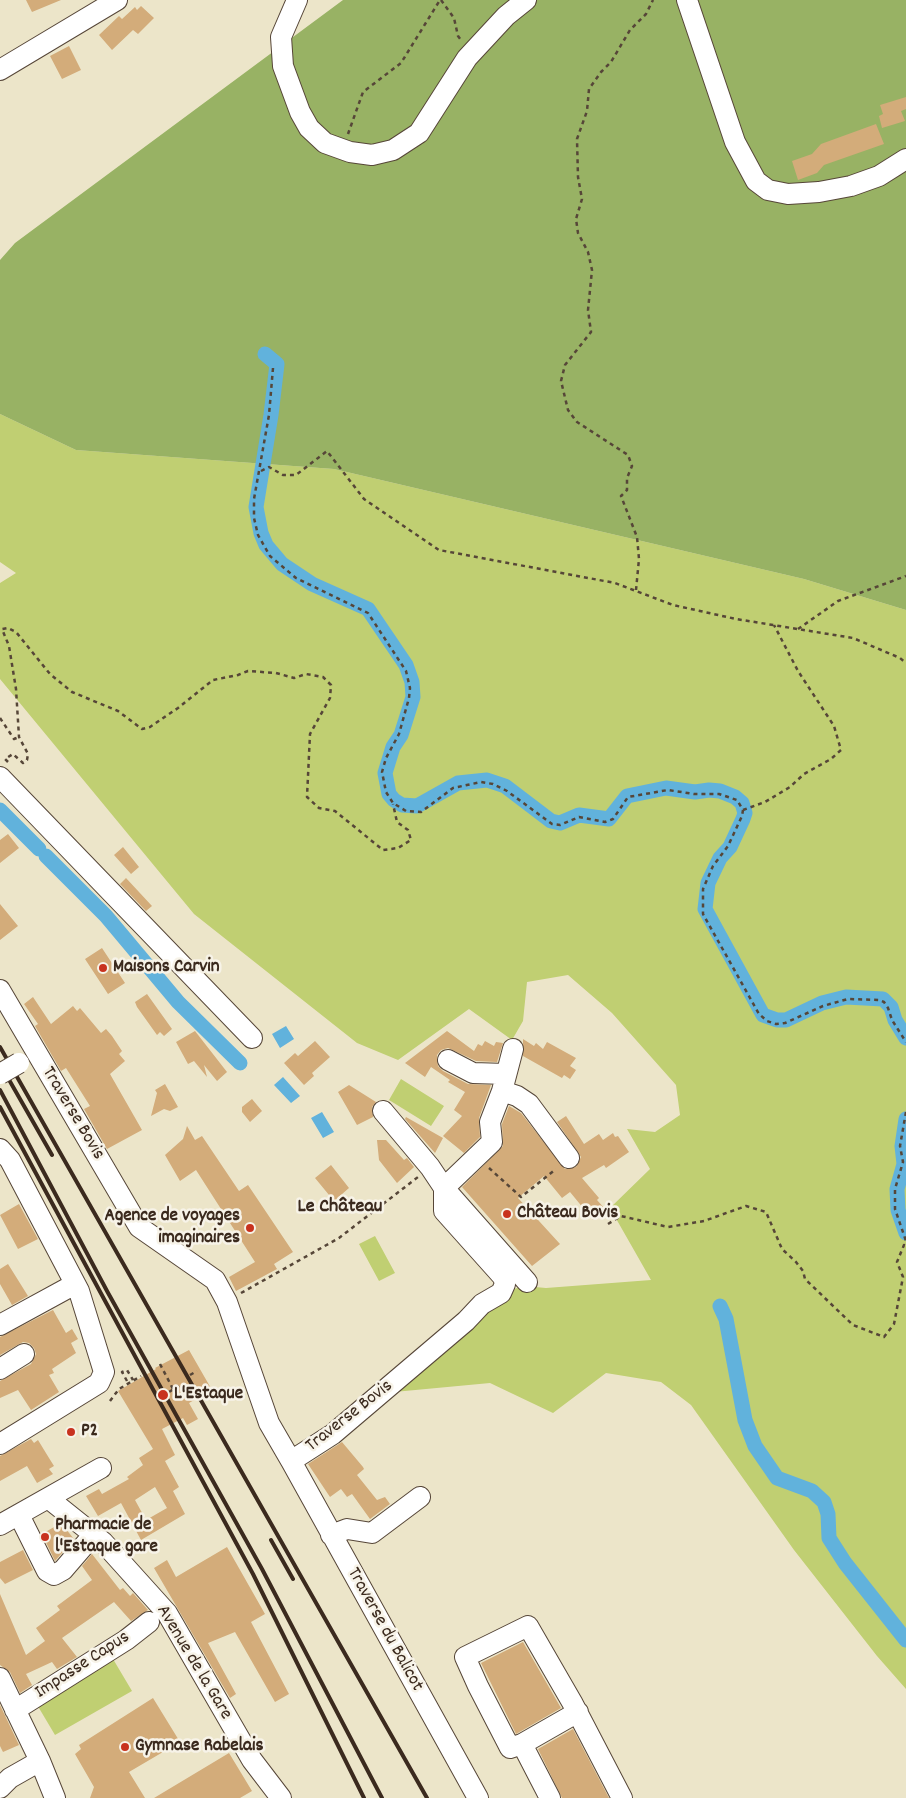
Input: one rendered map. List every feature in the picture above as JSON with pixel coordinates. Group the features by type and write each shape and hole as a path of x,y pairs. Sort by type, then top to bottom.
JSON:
{"street":[{"path":"0,70 117,0"},
{"path":"297,0 281,36 283,66 300,112 309,128 325,143 343,150 372,154 393,150 408,142 424,126 471,53 506,16 526,0"},
{"path":"687,0 735,142 756,181 768,190 788,194 819,192 851,186 880,176 906,160"},
{"path":"3,768 252,1038"},
{"name":"Traverse Bovis","path":"0,990 28,1058 139,1227 215,1280 227,1302 269,1423 291,1461 340,1429 482,1304 501,1293 505,1284 503,1277 444,1211 444,1188"},
{"path":"444,1188 492,1142 490,1122 504,1083 513,1049"},
{"name":"Traverse Bovis","path":"0,1074 28,1058"},
{"path":"448,1060 473,1073 504,1083 517,1096 529,1104 569,1158"},
{"path":"383,1110 430,1167 444,1188 527,1282"},
{"path":"0,1149 10,1160 79,1291 104,1372 99,1383 0,1444"},
{"path":"0,1325 66,1290"},
{"path":"0,1369 24,1354"},
{"name":"Traverse du Balicot","path":"291,1461 478,1798"},
{"path":"0,1525 101,1468"},
{"path":"331,1535 347,1529 372,1533 420,1497"},
{"name":"Avenue de la Gare","path":"48,1498 94,1534 167,1613 252,1760 281,1798"},
{"path":"19,1515 47,1571 54,1575 63,1570 94,1534"},
{"name":"Impasse Capus","path":"15,1710 126,1640 149,1622"},
{"path":"578,1712 522,1744 510,1748 465,1657 528,1626 578,1712 622,1798"},
{"path":"0,1678 40,1761 55,1798"},
{"path":"522,1744 550,1798"},
{"path":"0,1788 10,1778 40,1761"}],"path":[{"path":"343,150 363,92 401,63 440,0 454,18 458,36 471,53"},
{"path":"636,590 639,559 636,537 621,496 627,490 627,478 632,466 628,455 577,422 568,410 561,380 565,365 591,332 588,310 592,270 588,252 578,234 576,219 582,199 578,177 578,139 587,111 589,89 600,72 611,62 630,30 646,14 653,0"},
{"path":"3,768 13,754 23,763 27,760 28,754 19,737 16,689 9,646 2,629 8,628 16,632 50,674 72,692 118,711 142,729 150,727 178,708 214,680 248,671 276,673 294,678 306,674 323,677 331,685 330,698 310,734 307,797 318,808 335,811 383,850 398,848 411,840 408,830 397,822 393,803 386,792 382,772 386,758 399,734 408,698 410,688 406,672 368,613 309,586 270,556 258,535 254,518 269,416 273,368"},
{"path":"260,472 268,467 283,475 296,475 327,452 364,499 439,550 615,583 673,605 853,638 900,658 906,663"},
{"path":"798,629 838,601 906,576"},
{"path":"742,810 764,802 790,787 804,774 831,760 841,750 834,726 798,671 774,625"},
{"path":"0,718 14,739 19,737"},
{"path":"393,803 406,811 421,812 453,788 481,782 493,784 507,791 552,824 557,825 578,817 605,822 613,819 628,798 668,790 694,794 719,794 737,800 742,810 728,846 713,866 703,888 703,914 759,1014 767,1021 776,1024 785,1023 823,1006 848,999 879,1000 884,1002 888,1008 892,1020 906,1042"},
{"path":"906,1112 900,1146 903,1162 895,1189 896,1209 906,1240"},
{"path":"477,1156 498,1179 500,1178 521,1197 569,1158"},
{"path":"227,1302 339,1238 413,1181"},
{"path":"608,1224 621,1216 668,1227 704,1221 746,1206 766,1212 782,1249 803,1270 805,1279 852,1324 884,1337 894,1324 903,1277 897,1262 904,1245 906,1246"},
{"path":"160,1364 173,1389"},
{"path":"127,1382 122,1372 127,1370 133,1380"},
{"path":"190,1375 197,1371"},
{"path":"110,1401 119,1389 141,1376"},
{"path":"168,1392 179,1386"},
{"path":"108,1397 112,1406"}],"green space":[{"path":"343,0 906,0 906,610 804,579 334,469 76,450 0,414 0,260 15,243"},
{"path":"0,414 76,450 334,469 804,579 906,610 906,1689 877,1656 794,1550 691,1405 661,1382 606,1373 553,1413 490,1383 394,1392 487,1297 524,1286 546,1288 651,1280 610,1208 650,1169 627,1129 655,1132 680,1115 676,1085 612,1013 568,975 527,982 523,1021 512,1040 469,1009 398,1060 357,1043 194,914 0,679 0,583 16,573 0,562"},
{"path":"401,1079 444,1106 431,1126 389,1100"},
{"path":"375,1236 395,1273 379,1281 359,1244"},
{"path":"113,1659 132,1691 55,1735 36,1703"}],"water":[{"path":"286,1026 294,1039 280,1048 272,1034"},
{"path":"283,1077 300,1096 291,1103 274,1085"},
{"path":"322,1112 334,1132 323,1138 311,1118"}],"building":[{"path":"26,0 61,0 32,12"},
{"path":"141,6 154,18 138,34 133,30 112,50 99,35 119,16 122,19 135,7 137,10"},
{"path":"69,46 81,70 62,79 50,56"},
{"path":"906,97 906,109 901,111 905,121 882,128 879,116 883,114 880,105"},
{"path":"876,124 884,144 824,165 817,173 798,180 792,161 812,154 821,144"},
{"path":"8,834 19,848 0,863 0,840"},
{"path":"123,847 139,867 131,874 114,855"},
{"path":"126,878 152,906 146,911 120,884"},
{"path":"0,904 18,926 0,940"},
{"name":"Maisons Carvin","path":"102,948 125,983 108,994 85,959"},
{"path":"147,994 172,1029 164,1036 160,1032 157,1035 137,1007 135,1002"},
{"path":"33,997 51,1024 73,1006 77,1011 80,1008 101,1033 106,1029 112,1036 122,1051 119,1054 125,1061 110,1074 142,1130 107,1149 84,1109 90,1106 66,1068 61,1071 35,1026 38,1024 24,1004"},
{"path":"195,1031 227,1072 217,1081 204,1065 207,1077 194,1061 188,1064 176,1042"},
{"path":"447,1031 474,1051 478,1044 482,1046 485,1041 494,1046 496,1042 503,1043 497,1062 476,1061 448,1048 441,1050 437,1055 438,1066 443,1071 468,1084 491,1085 479,1118 480,1137 464,1153 443,1136 462,1116 454,1110 465,1092 448,1082 450,1080 431,1067 425,1077 405,1063"},
{"path":"523,1039 534,1046 536,1043 543,1049 547,1042 576,1058 570,1066 576,1070 570,1079 564,1075 562,1078 523,1056"},
{"path":"315,1041 330,1057 312,1073 314,1076 304,1085 284,1063 295,1053 298,1056"},
{"path":"165,1084 178,1107 170,1111 164,1109 151,1116 157,1093 155,1090"},
{"path":"349,1085 376,1102 372,1107 373,1117 357,1125 338,1092"},
{"path":"252,1099 262,1111 250,1122 242,1112 242,1107"},
{"path":"509,1106 521,1113 565,1169 576,1167 581,1157 557,1122 566,1116 584,1144 599,1134 603,1140 613,1133 615,1137 618,1136 629,1152 606,1168 604,1165 582,1178 599,1198 597,1200 606,1210 593,1220 570,1192 562,1198 544,1176 518,1198 560,1244 532,1266 462,1187 503,1146 502,1124"},
{"path":"406,1117 443,1138 435,1153 405,1119"},
{"path":"187,1126 195,1140 202,1136 239,1191 248,1185 293,1252 274,1264 277,1269 236,1291 229,1277 255,1262 196,1170 180,1181 165,1155 183,1139"},
{"path":"377,1140 386,1140 404,1160 407,1158 414,1167 397,1183 379,1160"},
{"path":"331,1165 349,1188 334,1201 315,1178"},
{"path":"19,1204 38,1239 18,1249 0,1215"},
{"path":"8,1264 28,1296 12,1305 0,1284 0,1269"},
{"path":"53,1310 66,1333 72,1329 78,1339 71,1343 76,1353 52,1369 54,1373 49,1375 59,1392 31,1410 18,1390 0,1398 0,1381 31,1364 36,1354 34,1348 29,1343 23,1342 0,1355 0,1337"},
{"path":"189,1350 212,1390 189,1403 198,1419 187,1425 183,1418 162,1429 175,1455 165,1461 179,1487 173,1491 185,1514 141,1540 121,1503 98,1516 86,1496 99,1489 102,1494 129,1479 127,1477 143,1465 139,1458 153,1449 118,1391","holes":["155,1487 167,1508 146,1520 135,1500"]},
{"path":"31,1439 34,1443 38,1440 54,1466 49,1469 53,1474 37,1483 27,1466 0,1481 0,1456"},
{"path":"342,1442 364,1469 357,1475 377,1500 385,1497 390,1504 370,1519 352,1494 347,1497 341,1489 330,1497 308,1464"},
{"path":"61,1523 74,1539 55,1561 42,1534"},
{"path":"227,1547 265,1614 251,1622 289,1694 275,1702 235,1632 208,1643 236,1694 230,1698 154,1568 167,1560 176,1577"},
{"path":"23,1550 33,1570 5,1584 0,1578 0,1562"},
{"path":"92,1554 120,1590 123,1588 130,1596 133,1593 148,1610 131,1621 114,1602 62,1638 77,1657 57,1669 52,1662 26,1674 32,1685 20,1693 10,1672 0,1665 0,1594 26,1655 45,1641 36,1628 60,1610 57,1606 92,1580 82,1566"},
{"path":"523,1642 561,1708 516,1734 481,1663"},
{"name":"Gymnase Rabelais","path":"153,1698 180,1742 129,1772 145,1798 90,1798 94,1787 75,1754 81,1749 79,1745"},
{"path":"0,1705 19,1745 3,1752 0,1746"},
{"path":"573,1729 609,1798 562,1798 538,1749"},
{"path":"229,1753 252,1791 240,1798 154,1798"}],"waterway":[{"path":"265,354 277,364 256,507 261,533 266,545 282,564 312,584 368,609 406,665 412,682 413,697 401,735 393,747 385,773 389,794 394,800 402,805 417,806 458,783 487,780 505,786 551,821 560,823 579,815 609,819 627,796 666,788 695,792 720,791 735,797 742,803 745,813 730,847 720,858 708,883 705,909 763,1015 777,1020 786,1020 822,1003 846,997 883,999 891,1007 895,1020 906,1038"},
{"path":"0,810 39,849"},
{"path":"46,856 106,916 178,1002 240,1063"},
{"path":"906,1119 902,1146 904,1164 897,1189 898,1210 906,1233"},
{"path":"720,1306 726,1319 745,1420 755,1446 777,1478 812,1491 824,1502 828,1514 829,1538 845,1563 906,1640"}],"railway":[{"path":"0,1047 427,1798"},
{"path":"0,1064 52,1155"},
{"path":"0,1090 107,1291 262,1569 382,1798"},
{"path":"0,1107 253,1574 364,1798"},
{"path":"271,1540 293,1579"}],"place":[{"name":"Maisons Carvin","path":"103,968"},
{"name":"Château Bovis","path":"507,1214"},
{"name":"Agence de voyages imaginaires","path":"250,1228"},
{"name":"L'Estaque","path":"163,1395"},
{"name":"P2","path":"71,1432"},
{"name":"Pharmacie de l'Estaque gare","path":"45,1537"},
{"name":"Gymnase Rabelais","path":"125,1747"}],"district":[{"name":"Le Château","path":"340,1208"}]}
